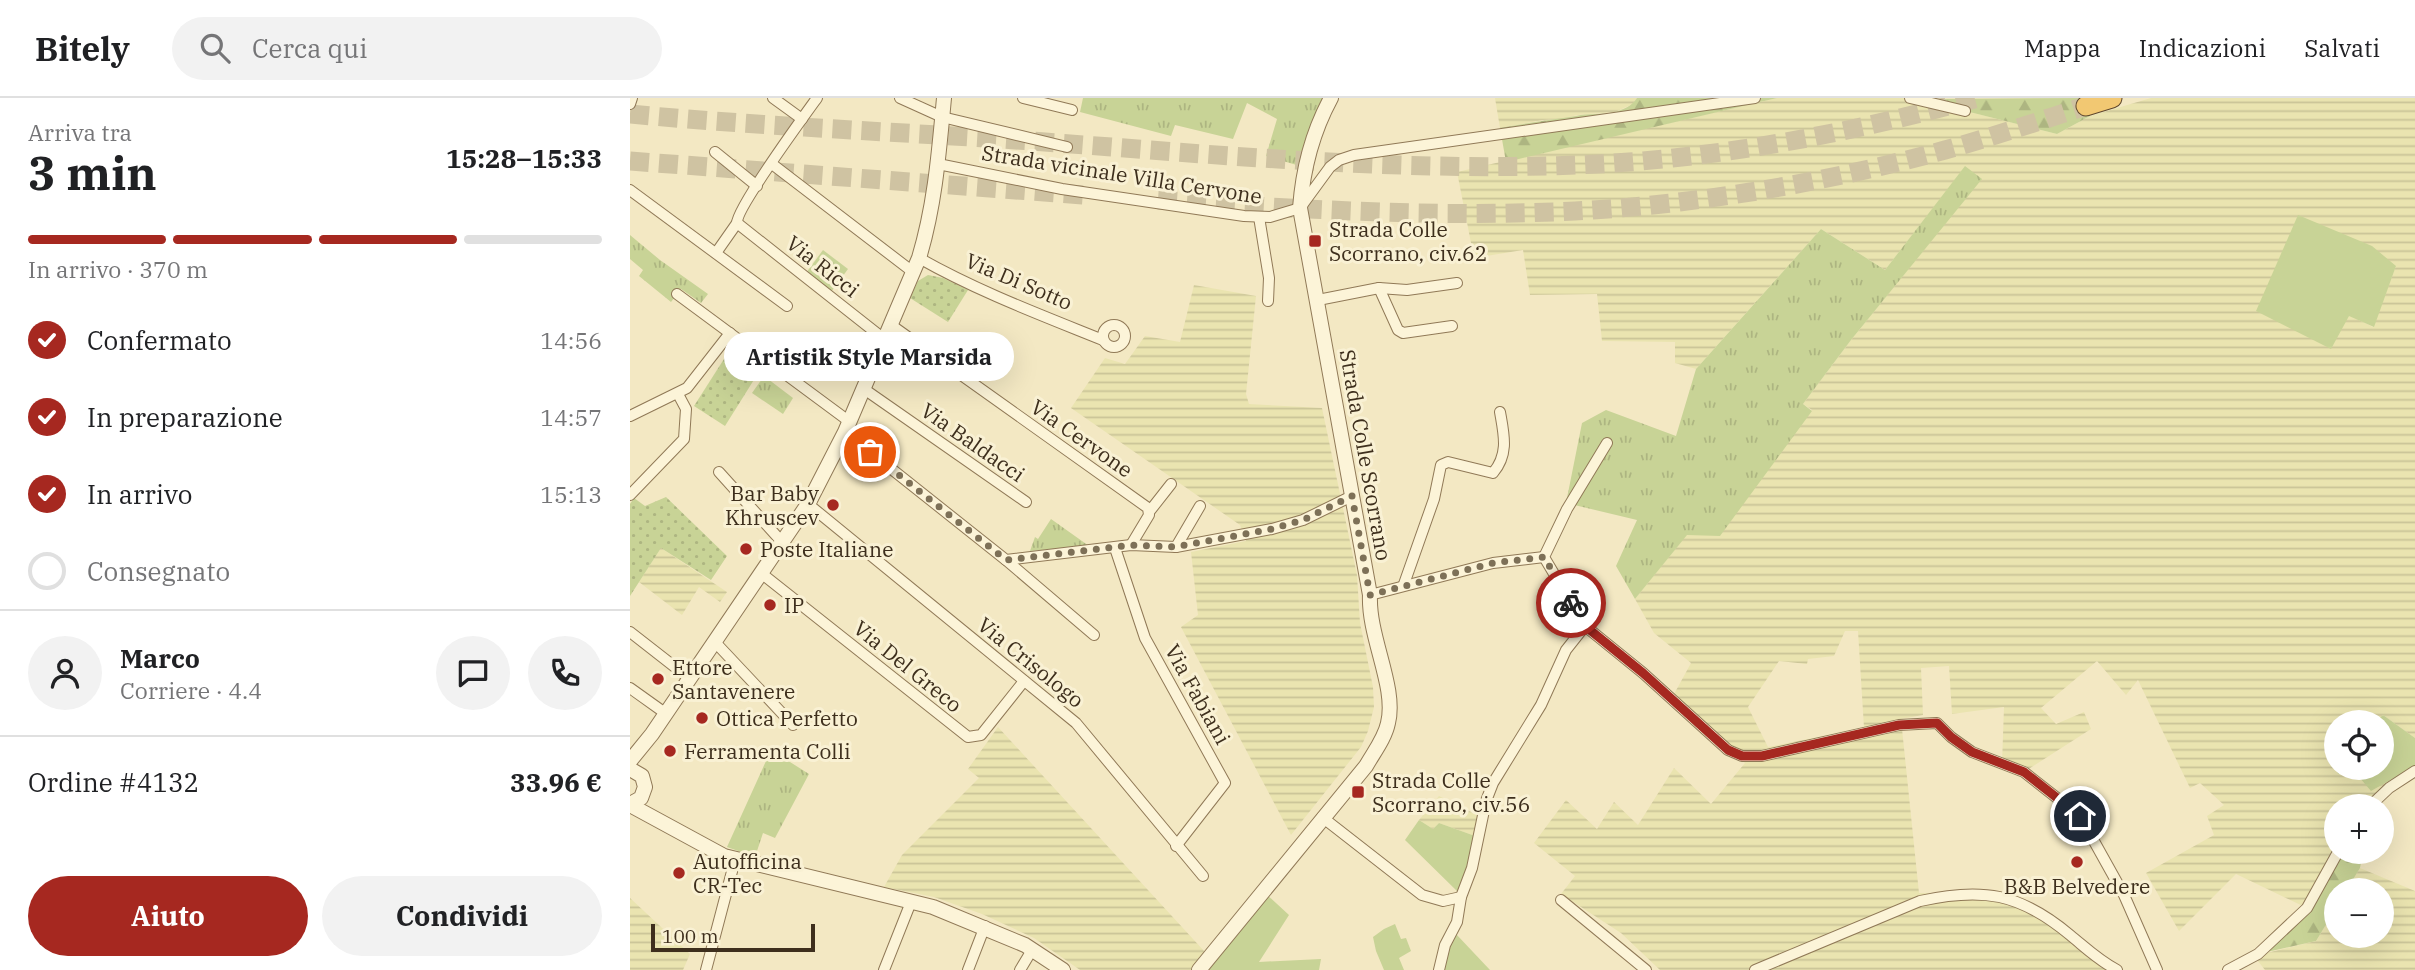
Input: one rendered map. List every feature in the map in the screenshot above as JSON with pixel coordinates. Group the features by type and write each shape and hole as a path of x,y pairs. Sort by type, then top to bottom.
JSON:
{"highway":[{"path":"2086,106 2112,98"}],"street":[{"path":"630,104 632,98"},
{"path":"773,98 802,119"},
{"path":"716,253 737,223 737,217 757,186 817,98"},
{"path":"900,98 942,117 1066,147"},
{"path":"630,761 652,734 808,505 848,427 919,258 932,211 944,98"},
{"path":"1023,98 1072,110"},
{"name":"Strada Colle Scorrano","path":"1199,970 1366,766 1388,726 1390,702 1372,632 1370,595 1300,208 1306,162 1321,116 1331,98"},
{"path":"1300,208 1330,167 1339,160 1354,155 1755,98"},
{"path":"1910,98 1965,111"},
{"path":"715,152 757,186"},
{"path":"772,164 913,272"},
{"name":"Strada vicinale Villa Cervone","path":"938,164 1062,189 1259,217 1270,217 1300,208"},
{"path":"630,190 787,306"},
{"path":"1259,217 1269,278 1268,301"},
{"name":"Via Ricci","path":"737,223 888,332"},
{"name":"Via Di Sotto","path":"919,258 1017,306 1103,340"},
{"path":"1318,300 1379,288 1407,290 1457,284"},
{"path":"1379,288 1398,330 1403,333 1452,326"},
{"path":"677,294 848,427 1094,635"},
{"name":"Via Cervone","path":"888,332 1149,512"},
{"path":"630,416 678,394 694,380 730,333"},
{"name":"Via Baldacci","path":"864,389 1027,502"},
{"path":"630,495 684,439 686,409 678,394"},
{"path":"1404,584 1434,499 1441,465 1448,462 1493,473 1500,464 1506,445 1500,412"},
{"path":"1544,557 1567,509 1607,443"},
{"path":"719,472 782,542"},
{"path":"1131,545 1149,512 1171,484"},
{"path":"1006,560 1131,545 1175,547 1272,529 1303,520 1352,496"},
{"name":"Via Crisologo","path":"808,505 1076,723 1203,876"},
{"path":"1175,547 1200,506"},
{"name":"Via Fabiani","path":"1115,548 1145,638 1225,783 1176,846"},
{"path":"1370,595 1493,563 1544,557"},
{"path":"1544,557 1585,626 1643,673 1728,750 1742,756 1762,756 1899,725 1925,722 1937,723 1972,752 2024,772 2080,816 2124,895 2157,970"},
{"name":"Via Del Greco","path":"761,573 968,737 981,735 1024,681"},
{"path":"1439,970 1445,945 1457,922 1461,897 1472,868 1486,801 1493,783 1541,705 1566,650 1585,626"},
{"path":"630,632 689,678"},
{"path":"714,641 793,725"},
{"path":"630,688 665,713"},
{"path":"652,734 636,773 645,787 647,803 655,817"},
{"path":"2383,794 2415,771"},
{"path":"630,804 638,801 644,792"},
{"path":"630,804 735,860 933,907 985,926 1032,950 1063,970"},
{"path":"1322,817 1422,895 1443,901 1461,897"},
{"path":"706,970 735,860"},
{"path":"2228,970 2258,954 2307,908 2331,864"},
{"path":"1755,970 1920,901 1948,895 1978,894 2014,899 2071,935 2087,951 2117,970"},
{"path":"1561,900 1646,970"},
{"path":"884,970 911,902"},
{"path":"968,970 985,926"},
{"path":"1020,970 1032,950"}],"shaded area":[{"path":"1495,98 1637,98 1633,104 1615,112 1577,115 1500,128"},
{"path":"1777,98 1915,98 2057,134 2090,116 2151,98 2415,98 2415,738 2394,723 2394,710 2324,710 2324,780 2394,780 2394,768 2415,766 2384,794 2324,794 2324,864 2330,864 2307,908 2236,874 2179,931 2146,873 2214,835 2207,816 2224,805 2200,783 2190,788 2138,680 2126,695 2097,661 2041,708 2056,724 2084,712 2091,729 2024,772 2002,764 2004,707 1952,714 1949,666 1921,668 1923,715 1901,719 1919,893 1978,894 2014,899 2117,970 1660,970 1621,933 1561,894 1575,876 1534,843 1566,800 1597,829 1614,802 1638,825 1674,768 1711,804 1745,763 1673,696 1691,663 1654,633 1635,599 1687,534 1812,410 1803,404 1981,179 1965,167 1885,270 1821,229 1696,369 1675,363 1675,342 1602,341 1597,294 1530,295 1523,250 1474,258 1457,172","holes":["2396,266 2373,327 2349,315","1845,631 1858,631 1864,728 1768,747 1748,707 1779,661 1807,664 1808,659 1834,656"]},
{"path":"1194,285 1256,296 1246,394 1249,404 1322,408 1357,575 1360,623 1373,687 1374,707 1368,731 1361,747 1291,835 1181,627 1198,615 1191,552 1246,541 1240,525 1071,408 1105,358 1125,364 1145,336 1180,342"},
{"path":"661,548 727,592 720,602 699,587 682,615 639,582"},
{"path":"998,727 1205,952 1192,970 1080,970 1034,938 982,914 934,897 884,887 902,855 979,778 968,769"},
{"path":"1439,796 1479,816 1475,836 1439,823 1433,829 1419,820"},
{"path":"2360,868 2384,878 2354,878"},
{"path":"2394,882 2415,891 2415,970 2265,970 2254,956 2316,941 2324,928 2324,948 2394,948"},
{"path":"630,898 690,954 683,970 630,970"}],"green space":[{"path":"1083,98 1324,98 1300,166 1266,156 1277,119 1247,103 1233,139 1175,125 1171,136 1080,112"},
{"path":"1637,98 1777,98 1506,162 1500,128 1614,112 1627,107"},
{"path":"2085,98 2090,116 2057,134 1938,104 1936,99"},
{"path":"1965,166 1982,179 1851,340 1803,404 1812,411 1720,536 1687,535 1635,599 1616,566 1637,520 1566,503 1582,423 1606,410 1676,436 1696,369 1821,229 1885,270"},
{"path":"2298,215 2372,246 2396,266 2374,327 2349,316 2331,349 2256,311"},
{"path":"630,235 708,294 701,303 681,289 671,302 639,276 643,270 630,259"},
{"path":"823,250 848,269 831,292 806,273"},
{"path":"928,275 943,278 968,290 948,322 910,298 918,281"},
{"path":"731,348 762,367 725,426 694,406"},
{"path":"764,376 793,398 783,414 752,393"},
{"path":"666,497 727,556 711,580 661,548 630,596 630,504 634,498 645,506"},
{"path":"1051,519 1089,546 1030,551 1035,537 1038,539"},
{"path":"2394,723 2415,738 2415,766 2394,778"},
{"path":"771,750 809,774 775,838 763,833 755,857 727,847"},
{"path":"2362,780 2390,780 2371,791"},
{"path":"1419,820 1433,829 1439,823 1475,836 1470,861 1458,892 1405,840"},
{"path":"2331,864 2361,864 2354,878 2324,878 2324,928 2316,941 2258,954 2307,908"},
{"path":"1265,893 1289,915 1259,962 1321,959 1319,970 1208,970"},
{"path":"1395,924 1401,939 1406,938 1411,951 1399,958 1404,970 1384,970 1373,937"},
{"path":"1456,934 1490,970 1443,970 1448,949"}],"tunnel":[{"path":"630,114 1310,161 1510,167 1627,162 1728,151 1829,134 1978,98"},
{"path":"1158,200 1471,214 1621,208 1714,198 1809,182 1901,162 2086,106"},
{"path":"630,161 1083,195"}],"way so far":[{"path":"870,452 1006,560 1131,545 1175,547 1272,529 1303,520 1352,496 1370,595 1493,563 1544,557 1571,603"}],"place":[{"name":"Strada Colle Scorrano, civ.62","path":"1315,241"},
{"name":"Artistik Style Marsida","path":"870,452"},
{"name":"Bar Baby Khruscev","path":"833,505"},
{"name":"Poste Italiane","path":"746,549"},
{"name":"IP","path":"770,605"},
{"name":"Ettore Santavenere","path":"658,679"},
{"name":"Ottica Perfetto","path":"702,718"},
{"name":"Ferramenta Colli","path":"670,751"},
{"name":"Strada Colle Scorrano, civ.56","path":"1358,792"},
{"name":"B&B Belvedere","path":"2077,862"},
{"name":"Autofficina CR-Tec","path":"679,873"}],"route":[{"path":"1571,603 1585,626 1643,673 1728,750 1742,756 1762,756 1899,725 1937,723 1972,752 2024,772 2080,816"}]}
